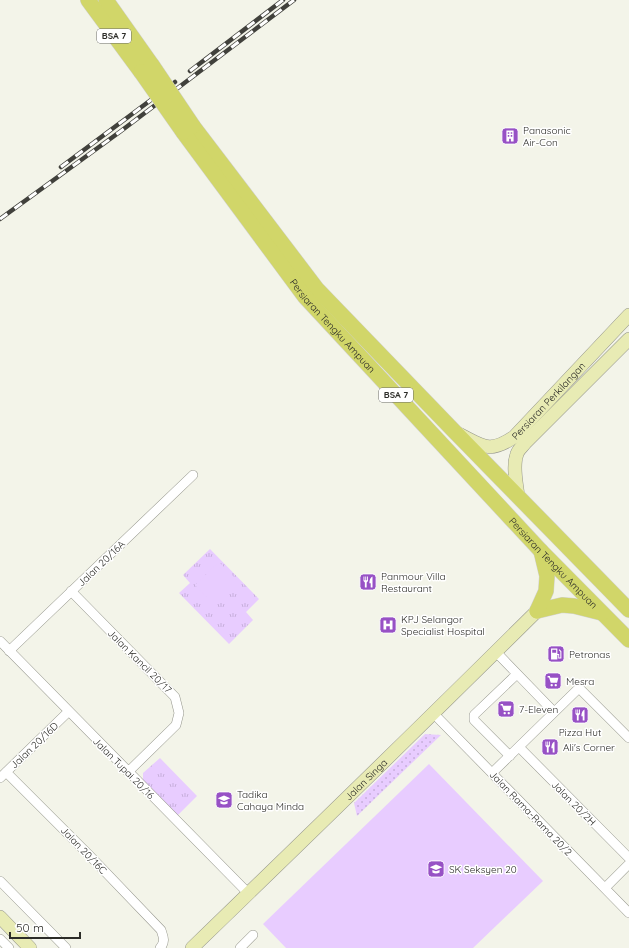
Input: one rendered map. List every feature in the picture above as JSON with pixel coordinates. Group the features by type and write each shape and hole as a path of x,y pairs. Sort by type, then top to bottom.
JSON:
{"main road":[{"name":"Persiaran Tengku Ampuan","path":"88,0 146,69"},
{"name":"Persiaran Tengku Ampuan","path":"106,0 146,69 305,297 541,551 629,640"},
{"name":"Persiaran Tengku Ampuan","path":"188,129 317,289 629,610"},
{"path":"538,611 546,591 547,576 541,551"},
{"path":"538,611 568,605 602,614"}],"street":[{"name":"Persiaran Perkilangan","path":"454,431 484,446 496,447 504,444 514,437 629,315"},
{"path":"518,497 516,475 517,452 629,339"},
{"name":"Jalan 20/16A","path":"9,651 193,475"},
{"name":"Jalan Kancil 20/17","path":"71,591 175,696 178,705 179,713 176,725 128,772"},
{"name":"Jalan Singa","path":"192,948 434,714 538,611"},
{"name":"Jalan Tupai 20/16","path":"0,642 249,894"},
{"path":"496,652 554,712"},
{"path":"510,756 474,720 474,715 517,674"},
{"path":"492,773 579,688 629,738"},
{"name":"Jalan 20/16D","path":"3,775 69,711"},
{"name":"Jalan Rama-Rama 20/2","path":"434,714 605,888 627,906"},
{"name":"Jalan 20/2H","path":"519,747 629,858"},
{"name":"Jalan 20/16C","path":"3,775 91,857 161,930 164,938 163,945 160,948"},
{"path":"605,888 629,864"},
{"path":"0,881 66,948"},
{"path":"0,917 30,948"},
{"path":"240,948 253,935"},
{"path":"0,939 9,948"}],"green space":[{"path":"210,549 259,599 246,612 253,620 229,644 179,593 190,583 183,575"},
{"path":"219,562 235,578 211,602 195,585"},
{"path":"425,734 441,735 357,816 354,803"},
{"path":"160,758 197,796 176,817 143,784 143,773"},
{"name":"SK Seksyen 20","path":"429,764 543,881 473,948 286,948 263,924"}],"railway":[{"path":"190,71 283,0"},
{"path":"0,219 121,131 294,0"},
{"path":"61,167 175,82"}],"place":[{"name":"Panasonic Air-Con","path":"510,136"},
{"name":"Panmour Villa Restaurant","path":"368,582"},
{"name":"KPJ Selangor Specialist Hospital","path":"388,625"},
{"name":"Petronas","path":"556,654"},
{"name":"Mesra","path":"553,681"},
{"name":"7-Eleven","path":"506,709"},
{"name":"Pizza Hut","path":"580,715"},
{"name":"Ali's Corner","path":"550,747"},
{"name":"Tadika Cahaya Minda","path":"224,800"},
{"name":"SK Seksyen 20","path":"436,869"}]}
